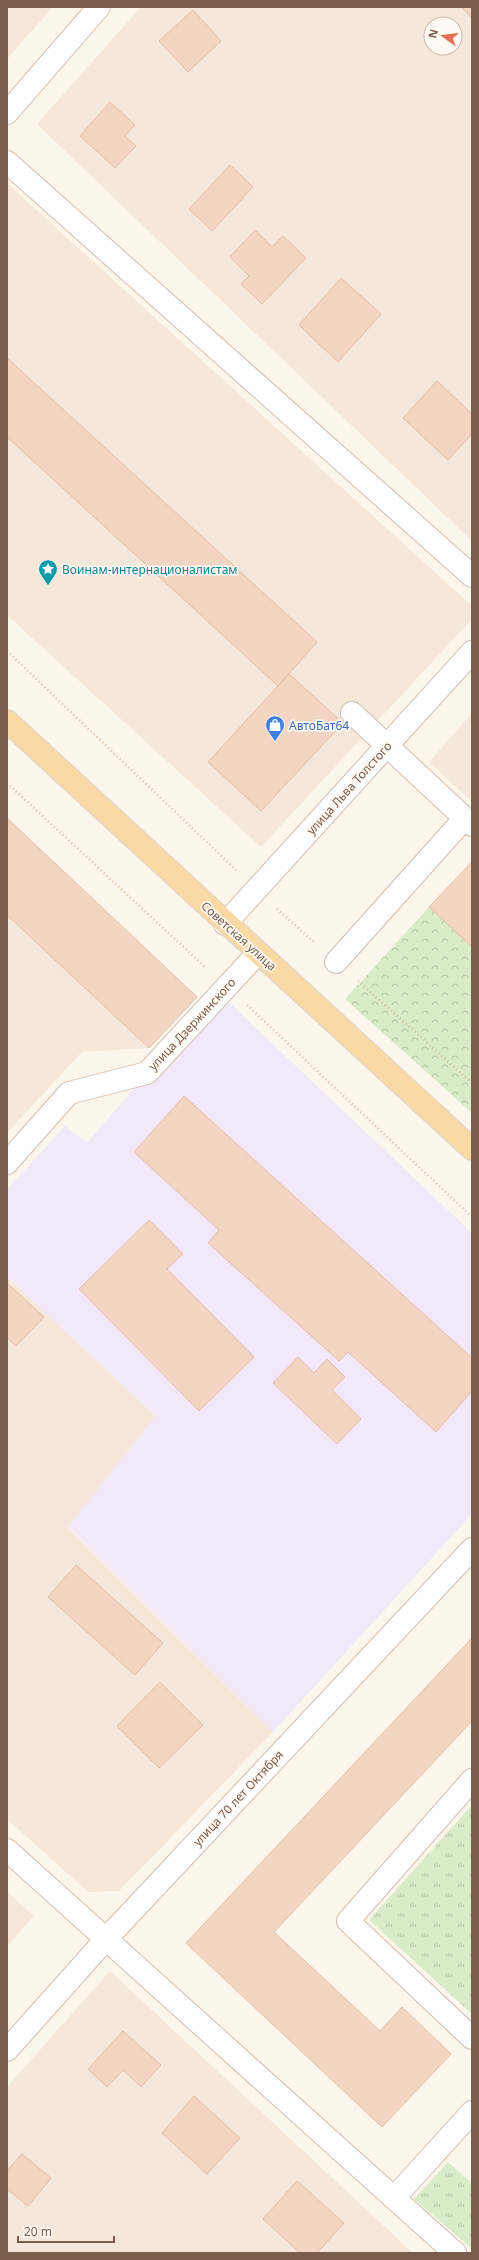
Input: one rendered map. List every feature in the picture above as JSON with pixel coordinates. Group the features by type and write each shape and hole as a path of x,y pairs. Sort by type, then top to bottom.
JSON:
{"main road":[{"name":"Советская улица","path":"7,722 225,924 472,1149"}],"street":[{"path":"7,113 99,7"},
{"path":"7,162 472,576"},
{"name":"улица Льва Толстого","path":"225,924 472,652"},
{"path":"336,962 468,822 352,713"},
{"name":"улица Дзержинского","path":"7,1163 69,1093 147,1073 258,954"},
{"name":"улица 70 лет Октября","path":"7,2050 107,1938 472,1549"},
{"path":"472,1780 348,1921 472,2038"},
{"path":"7,1850 107,1938 454,2253"},
{"path":"394,2198 472,2112"}],"path":[{"path":"7,651 256,890 472,1083"},
{"path":"7,783 227,987 472,1218"}],"shaded area":[{"path":"7,7 53,7 7,59"},
{"path":"141,7 472,7 472,541 37,124"},
{"path":"7,183 472,606 472,619 261,847 7,615"},
{"path":"472,713 472,802 429,762"},
{"path":"7,915 149,1048 82,1052 7,1133"},
{"path":"220,994 472,1233 472,1514 273,1732 68,1527 156,1416 7,1277 7,1189 65,1126 87,1143 147,1073"},
{"path":"7,1277 156,1416 68,1528 273,1732 119,1891 88,1892 7,1819"},
{"path":"7,1892 34,1916 7,1946"},
{"path":"110,1971 413,2253 7,2253 7,2087"}],"green space":[{"path":"429,907 472,947 472,1113 345,999"},
{"path":"472,1805 472,2014 369,1920"},
{"path":"448,2162 472,2183 472,2249 414,2199"}],"building":[{"path":"461,7 472,7 472,18"},
{"path":"193,10 221,41 188,72 159,41"},
{"path":"110,102 135,125 125,136 136,146 115,168 80,136"},
{"path":"230,165 253,187 212,231 189,209"},
{"path":"255,230 272,247 283,236 306,258 262,304 241,284 249,276 230,257"},
{"path":"341,278 381,314 338,362 299,325"},
{"path":"7,358 317,642 278,686 7,437"},
{"path":"437,381 472,414 472,434 448,460 403,418"},
{"name":"АвтоБат64","path":"289,674 343,723 261,811 208,762"},
{"path":"7,818 197,997 149,1048 7,915"},
{"path":"472,862 472,947 429,907"},
{"path":"184,1096 472,1358 472,1391 436,1432 348,1352 339,1361 208,1243 219,1230 134,1152"},
{"path":"149,1220 183,1254 167,1269 254,1357 199,1411 79,1289"},
{"path":"7,1283 44,1317 16,1346 7,1338"},
{"path":"298,1357 314,1373 327,1359 345,1377 332,1390 361,1419 337,1444 273,1383"},
{"path":"76,1565 163,1643 135,1675 48,1597"},
{"path":"472,1638 472,1721 274,1932 380,2031 402,2007 451,2054 382,2127 186,1943"},
{"path":"160,1682 203,1725 159,1768 117,1726"},
{"path":"123,2031 161,2065 141,2087 123,2070 107,2087 88,2069"},
{"path":"194,2096 240,2138 207,2174 162,2133"},
{"path":"22,2154 51,2178 28,2206 7,2189 7,2171"},
{"path":"297,2181 344,2223 317,2253 300,2253 263,2219"}],"place":[{"name":"Воинам-интернационалистам","path":"48,586"},
{"name":"АвтоБат64","path":"275,742"}]}
